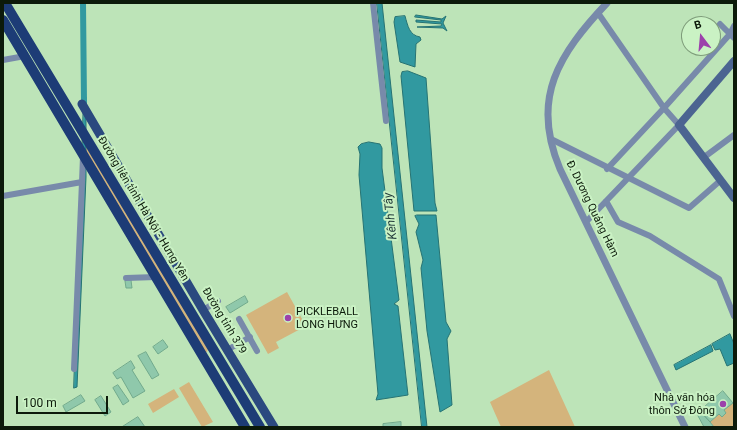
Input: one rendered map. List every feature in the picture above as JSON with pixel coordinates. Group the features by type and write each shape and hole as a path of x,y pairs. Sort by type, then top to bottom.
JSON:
{"highway":[{"name":"Đường liên tỉnh Hà Nội - Hưng Yên","path":"5,3 131,212 199,313 217,354 260,427"},
{"path":"3,20 245,427"},
{"path":"205,359 217,354"}],"main road":[{"path":"734,61 679,125 734,198"},
{"name":"Đường tỉnh 379","path":"82,104 141,205 199,313 227,350 274,427"},
{"path":"87,139 96,129"},
{"path":"131,212 141,205"},
{"path":"217,354 227,350"}],"street":[{"path":"373,3 386,122"},
{"name":"Đ. Dương Quảng Hàm","path":"607,3 564,56 556,74 548,100 550,139 560,169 685,427"},
{"path":"586,222 679,125 664,108 598,13"},
{"path":"721,25 732,36"},
{"path":"607,169 732,36 734,26"},
{"path":"3,60 24,56"},
{"path":"703,158 734,135"},
{"path":"550,139 607,169 689,208 721,180"},
{"path":"74,370 82,182 80,151"},
{"path":"3,196 82,182"},
{"path":"606,201 618,222 650,236 719,279 734,316"},
{"path":"126,278 156,277"},
{"path":"199,313 218,301"},
{"path":"239,319 257,351"},
{"path":"227,350 250,337"}],"shaded area":[{"path":"82,140 208,349 207,352 205,352 82,145"},
{"path":"287,292 306,326 276,342 279,348 268,354 246,315"},
{"path":"549,370 575,427 501,427 490,402"},
{"path":"189,382 213,422 202,427 179,388"},
{"path":"174,389 179,397 153,413 148,404"},
{"path":"734,401 734,427 714,427 710,422 719,414 722,417 726,413 724,410"}],"water":[{"path":"377,3 382,3 427,427 422,427"},
{"path":"416,15 442,19 446,16 443,23 447,31 443,28 417,27 441,26 442,24 416,22 416,20 441,22 441,20 415,17"},
{"path":"405,16 411,32 420,37 421,40 416,44 415,67 400,62 394,22 395,17"},
{"path":"408,71 426,78 435,203 437,211 414,211 401,76 402,72"},
{"path":"84,97 86,97 86,177 77,387 74,388"},
{"path":"369,142 380,144 382,148 382,168 399,300 394,304 398,306 408,395 376,400 378,394 359,175 360,154 358,147 361,144"},
{"path":"436,215 446,322 451,331 447,339 452,405 440,412 427,331 421,268 423,260 416,232 419,224 415,216"},
{"path":"730,334 734,344 734,363 727,366 720,349 715,350 712,344"},
{"path":"711,345 713,351 676,370 674,365"}],"building":[{"path":"131,280 132,288 126,288 125,281"},
{"path":"245,296 248,302 230,313 226,307"},
{"path":"163,340 168,347 158,354 153,347"},
{"path":"146,352 159,375 152,379 138,356"},
{"path":"131,361 135,368 132,370 145,391 133,398 121,377 117,379 113,373"},
{"path":"118,385 129,401 123,405 113,388"},
{"path":"723,391 733,403 724,410 726,413 722,417 719,414 710,422 700,411"},
{"path":"81,395 85,401 66,412 63,406"},
{"path":"101,396 111,412 105,416 95,400"},
{"path":"700,411 714,427 704,427 697,414"},
{"path":"138,417 145,427 122,427"},
{"path":"401,422 401,427 383,427 383,424"}],"waterway":[{"path":"83,3 84,103"}],"place":[{"name":"PICKLEBALL LONG HƯNG","path":"288,318"},
{"name":"Nhà văn hóa thôn Sở Đông","path":"723,404"}],"water label":[{"name":"Kênh Tây","path":"391,216"}]}
